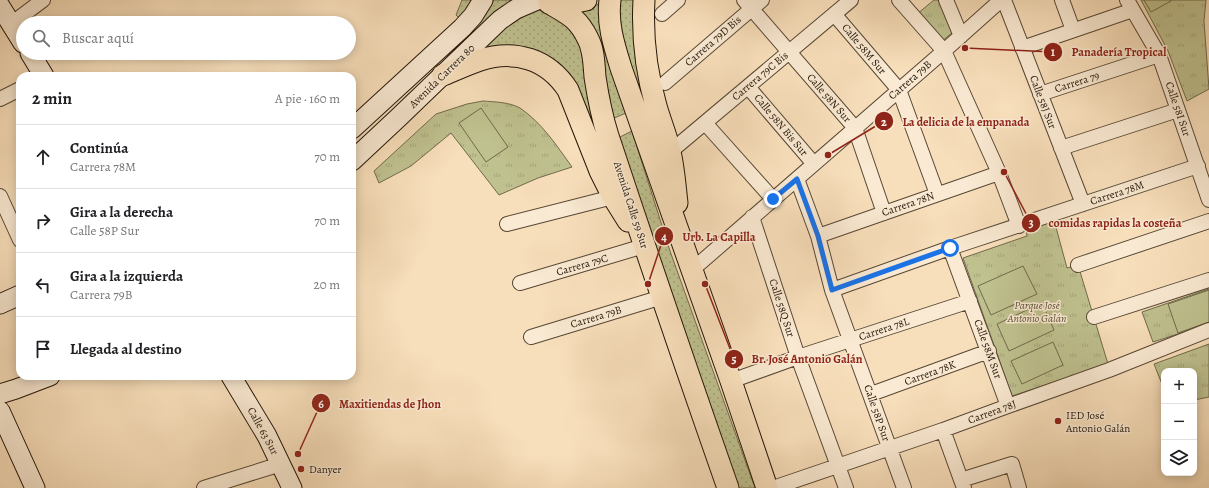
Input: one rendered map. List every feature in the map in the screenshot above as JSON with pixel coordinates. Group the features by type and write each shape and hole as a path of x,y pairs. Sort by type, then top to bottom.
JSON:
{"main road":[{"name":"Avenida Carrera 80","path":"356,125 462,28 483,0"},
{"path":"541,1 566,4 586,0"},
{"path":"610,0 609,11 612,36 621,68 768,488"},
{"path":"644,0 644,30 649,76 655,104 670,152 682,242"},
{"name":"Avenida Carrera 80","path":"356,157 500,20 516,9 541,1"},
{"name":"Avenida Calle 59 Sur","path":"541,1 571,16 578,22 588,39 605,126 644,246 728,488"},
{"path":"0,6 5,22 16,35"},
{"path":"443,75 481,59 505,55 517,56 532,60 545,66 562,81 568,90 595,162 613,197 644,246"},
{"path":"34,60 42,72"},
{"path":"0,304 16,297"},
{"path":"0,394 40,380"},
{"name":"Calle 63 Sur","path":"233,380 267,436 292,488"},
{"path":"0,411 35,488"}],"street":[{"path":"5,22 43,0"},
{"path":"662,14 678,0"},
{"name":"Carrera 79C Bis","path":"670,152 851,0"},
{"path":"899,0 944,51 999,173 1019,226"},
{"path":"946,0 961,36"},
{"name":"Carrera 79B","path":"692,270 1001,0"},
{"name":"Calle 58J Sur","path":"1004,0 1083,204"},
{"path":"1062,0 1072,30"},
{"name":"Calle 58N Sur","path":"753,3 789,52 855,128 884,213"},
{"name":"Carrera 79D Bis","path":"665,83 753,3"},
{"path":"1022,48 1072,30 1130,5"},
{"name":"Calle 58I Sur","path":"1130,5 1159,55 1209,200"},
{"name":"Calle 58M Sur","path":"834,14 899,90 937,194"},
{"name":"Carrera 79","path":"1040,94 1159,55"},
{"name":"Calle 58N Bis Sur","path":"748,87 814,164"},
{"path":"0,99 16,91"},
{"path":"1061,148 1178,110"},
{"path":"705,122 773,199"},
{"name":"Carrera 78M","path":"832,290 950,248 1198,166"},
{"name":"Carrera 78N","path":"818,236 999,173"},
{"name":"Calle 58P Sur","path":"797,179 818,236 832,290 904,488"},
{"path":"0,196 16,231"},
{"path":"507,224 613,197"},
{"name":"Calle 58Q Sur","path":"752,218 798,357 846,488"},
{"path":"1078,265 1209,221"},
{"name":"Carrera 79C","path":"520,283 644,246"},
{"name":"Calle 58M Sur","path":"950,248 1008,406"},
{"path":"1094,317 1209,280"},
{"name":"Carrera 79B","path":"531,336 662,297"},
{"name":"Carrera 78L","path":"731,381 798,357 970,301"},
{"name":"Carrera 78J","path":"773,488 890,449 1109,370 1209,330"},
{"name":"Carrera 78K","path":"871,394 989,351"},
{"path":"943,430 962,484 1012,464 1019,488"},
{"path":"204,488 281,464"}],"green space":[{"path":"462,0 474,0 460,19 456,15"},
{"path":"494,0 515,0 449,57 447,54 486,12"},
{"path":"620,0 637,0 666,179 618,23"},
{"path":"934,0 938,0 952,33 942,41 917,14"},
{"path":"1141,0 1206,0 1204,21 1209,89 1187,101 1168,51"},
{"path":"1144,0 1171,0 1171,1 1151,12"},
{"path":"602,2 626,113 612,119 579,11 589,9"},
{"path":"539,10 552,11 578,33 616,187 566,76 477,53 504,27 528,12"},
{"path":"483,101 507,103 520,108 542,128 572,167 538,178 499,195 451,133 411,166 379,183 374,171 436,114 467,104"},
{"path":"481,108 508,147 486,162 459,123"},
{"path":"632,131 670,251 755,488 737,488 618,138"},
{"name":"Parque José Antonio Galán","path":"1054,220 1067,268 1078,265 1108,364 1012,396 963,258 1027,236 1026,230"},
{"path":"1023,266 1037,294 991,315 978,286"},
{"path":"1209,289 1209,324 1153,342 1142,312"},
{"path":"1209,290 1209,322 1178,333 1168,304"},
{"path":"1042,303 1054,330 1009,351 997,324"},
{"path":"1053,342 1063,365 1022,384 1011,361"},
{"path":"1209,344 1209,397 1197,399 1197,368 1161,368 1161,382 1154,364"}],"place":[{"name":"Panadería Tropical","path":"965,48"},
{"name":"La delicia de la empanada","path":"828,155"},
{"name":"comidas rapidas la costeña","path":"1004,172"},
{"name":"Urb. La Capilla","path":"648,284"},
{"name":"Br. José Antonio Galán","path":"705,284"},
{"name":"IED José Antonio Galán","path":"1058,421"},
{"name":"Maxitiendas de Jhon","path":"298,454"},
{"name":"Danyer","path":"301,469"}],"route":[{"path":"773,199 797,179 818,236 832,290 950,248"}]}
